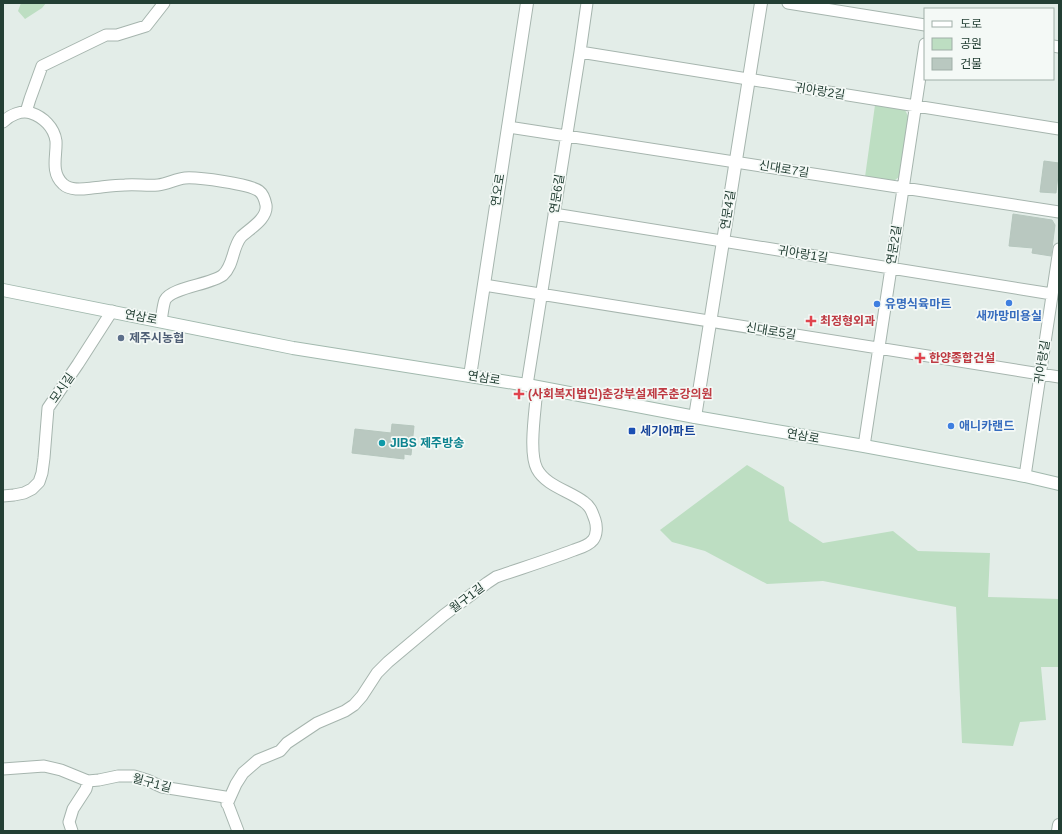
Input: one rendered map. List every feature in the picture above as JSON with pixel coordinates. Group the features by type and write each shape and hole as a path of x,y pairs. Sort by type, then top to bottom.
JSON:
{"main road":[{"name":"연오로","path":"470,376 527,3"},
{"name":"연문4길","path":"695,417 761,3"},
{"name":"연삼로","path":"3,290 294,348 532,386 695,417 864,446 1025,476 1059,484"},
{"path":"1058,831 1059,825"}],"street":[{"path":"26,112 42,66 106,36 117,35 146,26 164,3"},
{"name":"연문6길","path":"532,386 541,294 587,3"},
{"path":"788,3 924,25"},
{"name":"연문2길","path":"864,446 924,50"},
{"name":"귀아랑2길","path":"580,52 1059,129"},
{"path":"3,120 14,114 26,112 34,114 46,121 53,131 56,140 55,165 58,176 63,185 71,188 83,189 125,185 160,185 185,178 223,181 251,187 259,191 265,200 266,208 255,227 241,238 236,245 228,269 222,276 210,282 173,293 165,300 161,321"},
{"name":"신대로7길","path":"508,127 1059,212"},
{"name":"귀아랑1길","path":"554,214 1052,294"},
{"name":"귀아랑길","path":"1025,476 1059,249"},
{"name":"신대로5길","path":"484,286 1059,377"},
{"name":"모시길","path":"3,496 24,493 32,489 39,482 43,466 48,408 112,312"},
{"name":"월구1길","path":"228,804 236,784 243,773 258,760 280,751 288,743 317,723 345,711 354,705 388,662 444,615 486,583 496,577 586,545 593,540 596,532 596,522 590,506 555,486 542,476 537,468 533,455 532,386"},
{"path":"3,769 44,766 61,770 88,781 86,789 73,809 69,822 72,831"},
{"name":"월구1길","path":"88,781 118,776 134,776 147,780 162,788 225,797 228,804"},
{"path":"228,804 238,831"}],"green space":[{"path":"21,3 46,3 42,8 25,19 18,11"},
{"path":"875,105 905,110 909,118 900,176 894,181 865,177"},
{"path":"747,465 784,487 789,521 823,543 893,531 918,551 990,553 988,597 1059,599 1059,667 1041,667 1046,720 1020,722 1013,746 962,743 956,607 823,581 767,584 705,551 672,542 660,530"}],"building":[{"path":"1044,161 1059,163 1059,176 1058,175 1056,193 1040,192"},
{"path":"1013,214 1052,220 1055,225 1051,256 1032,253 1033,248 1009,246"},
{"name":"JIBS 제주방송","path":"392,424 414,426 411,455 404,454 404,459 352,453 355,429 391,433"}],"place":[{"name":"새까망미용실","path":"1009,303"},
{"name":"유명식육마트","path":"877,304"},
{"name":"최정형외과","path":"811,321"},
{"name":"제주시농협","path":"121,338"},
{"name":"한양종합건설","path":"920,358"},
{"name":"(사회복지법인)춘강부설제주춘강의원","path":"519,394"},
{"name":"애니카랜드","path":"951,426"},
{"name":"세기아파트","path":"632,431"},
{"name":"JIBS 제주방송","path":"382,443"}]}
